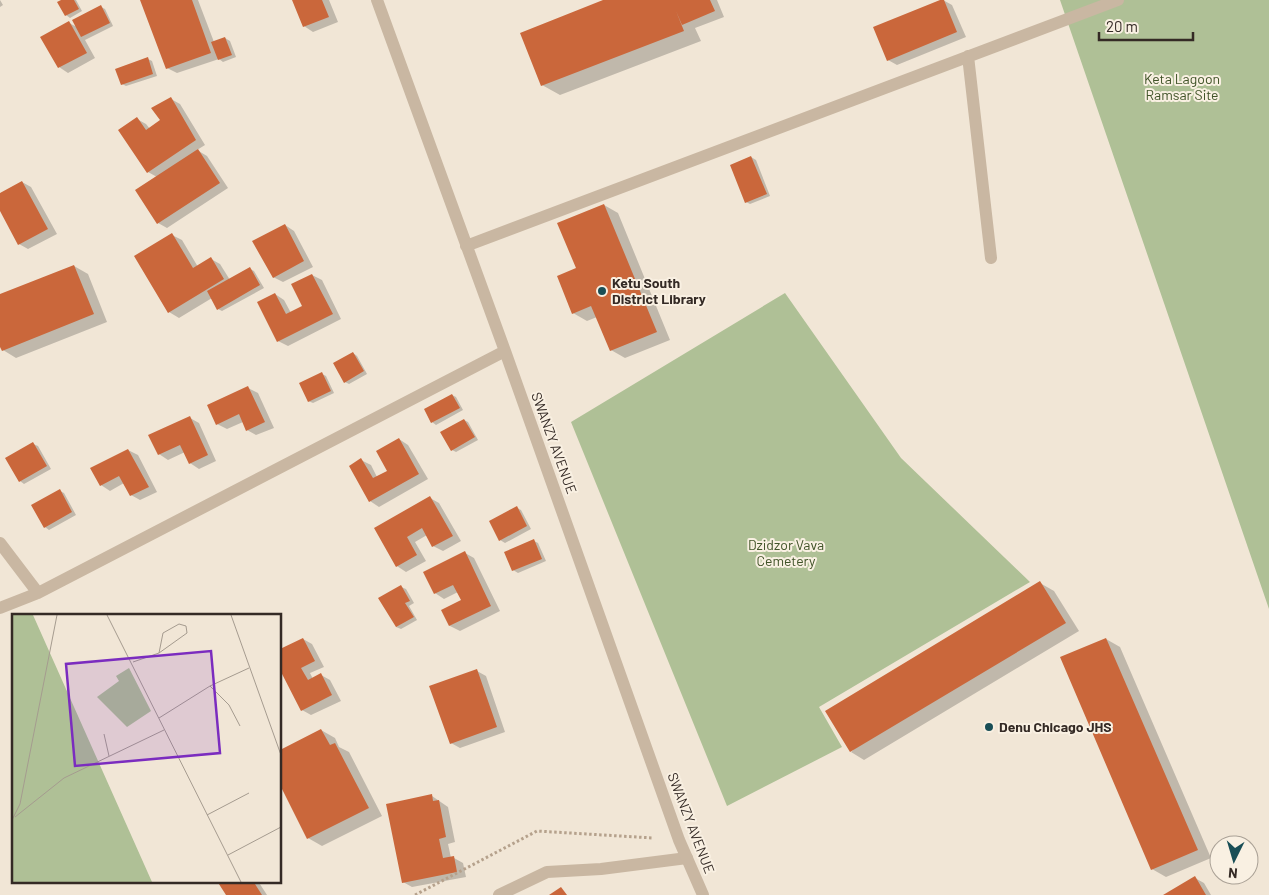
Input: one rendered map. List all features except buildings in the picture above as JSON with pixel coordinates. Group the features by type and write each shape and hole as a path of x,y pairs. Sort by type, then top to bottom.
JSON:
{"street":[{"name":"SWANZY AVENUE","path":"377,0 505,351 679,840 703,895"},
{"path":"466,246 1118,0"},
{"path":"968,56 991,258"},
{"path":"0,608 38,593 505,351"},
{"path":"0,543 38,593"},
{"path":"499,895 547,872 601,869 687,858"}],"green space":[{"name":"Keta Lagoon Ramsar Site","path":"1060,0 1269,0 1269,609"},
{"name":"Dzidzor Vava Cemetery","path":"785,293 901,458 1030,582 819,707 842,747 727,806 571,422"}],"place":[{"name":"Ketu South District Library","path":"602,291"},
{"name":"Denu Chicago JHS","path":"989,727"}]}
